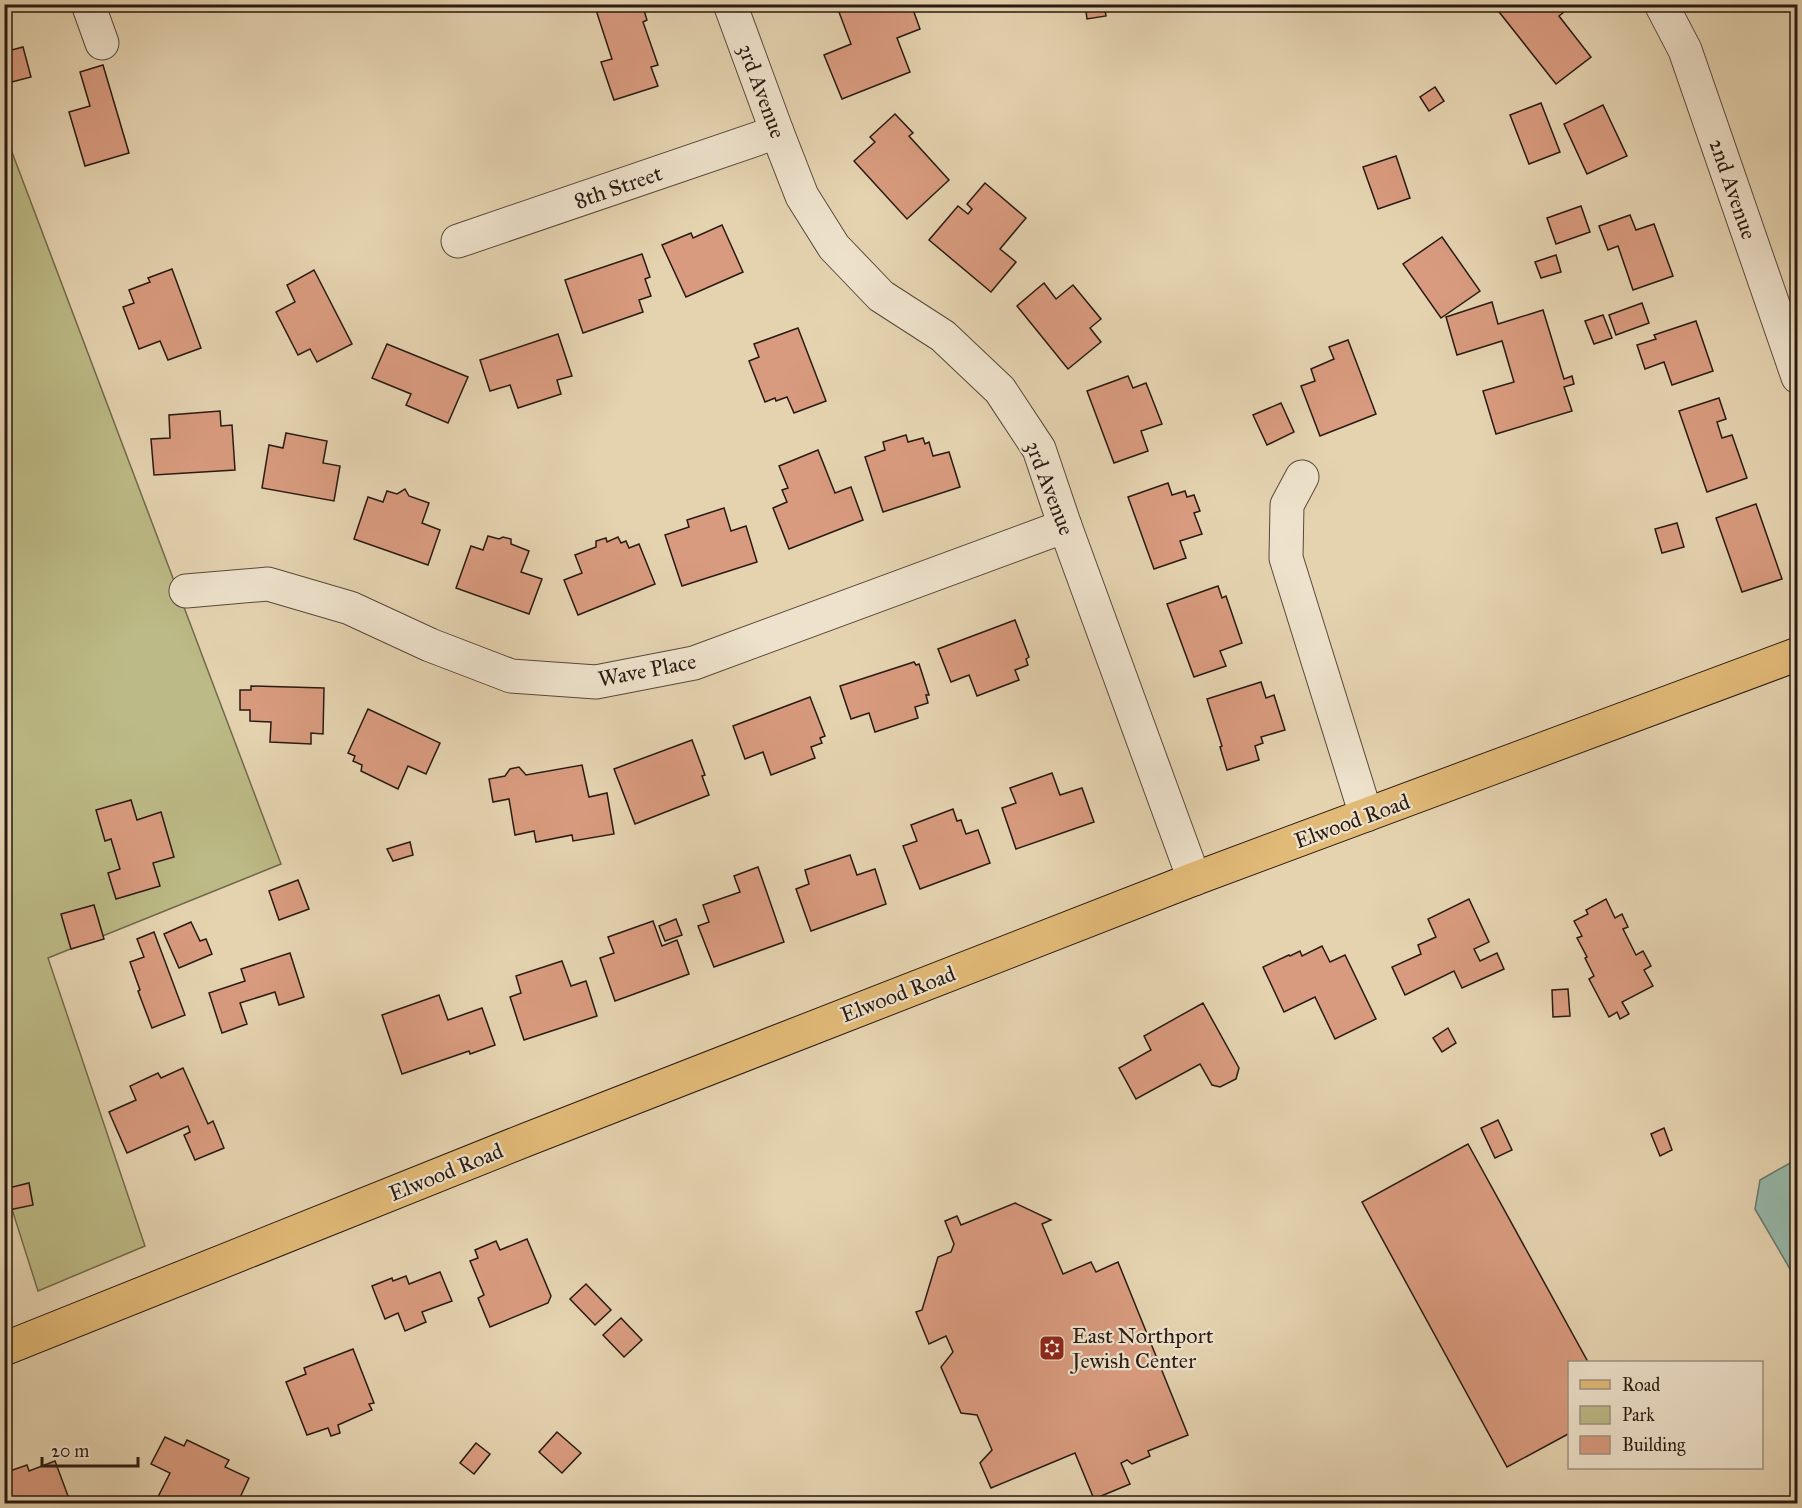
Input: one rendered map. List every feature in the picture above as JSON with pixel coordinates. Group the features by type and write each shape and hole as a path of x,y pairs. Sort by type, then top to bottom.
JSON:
{"main road":[{"name":"Elwood Road","path":"4,1349 528,1139 1194,879 1797,654"}],"street":[{"path":"88,4 102,44"},
{"name":"3rd Avenue","path":"730,4 802,196 834,248 881,296 943,336 1000,390 1039,449 1194,879"},
{"name":"2nd Avenue","path":"1661,4 1685,50 1797,377"},
{"name":"8th Street","path":"458,241 777,132"},
{"path":"1302,477 1287,505 1286,558 1366,815"},
{"name":"Wave Place","path":"186,591 268,584 350,608 430,645 511,676 596,682 694,663 1065,526"}],"green space":[{"path":"4,131 281,864 48,958 145,1246 38,1291 4,1184"}],"shaded area":[{"path":"1797,1159 1797,1281 1755,1209 1760,1180"}],"building":[{"path":"602,4 636,4 637,9 643,7 647,20 643,22 658,65 651,67 658,86 614,100 601,62 612,59 595,7"},
{"path":"836,4 886,4 888,9 898,4 911,4 920,29 897,38 910,72 842,99 824,55 851,44"},
{"path":"1085,4 1104,4 1106,16 1087,19"},
{"path":"1501,4 1550,4 1554,10 1561,4 1574,4 1559,16 1591,57 1556,84 1496,8"},
{"path":"1793,4 1798,4 1797,18"},
{"path":"23,47 31,77 4,84 4,52"},
{"path":"103,65 129,153 85,166 69,112 90,106 80,72"},
{"path":"1435,87 1444,101 1429,111 1420,97"},
{"path":"1541,103 1560,152 1529,164 1510,115"},
{"path":"1603,105 1627,156 1587,174 1564,124"},
{"path":"895,114 913,133 909,136 949,180 907,219 854,161 875,142 870,137"},
{"path":"1396,156 1410,198 1378,209 1363,167"},
{"path":"985,183 1026,218 1000,249 1016,262 991,292 929,240 958,206 968,214 972,209 967,204"},
{"path":"1581,206 1590,232 1556,244 1547,218"},
{"path":"1630,215 1636,230 1654,224 1673,276 1633,290 1618,246 1608,250 1599,226"},
{"path":"722,225 743,272 686,297 662,245 691,233 693,238"},
{"path":"1442,237 1480,291 1441,318 1403,264"},
{"path":"642,254 650,277 645,279 651,296 639,300 643,312 583,333 565,280"},
{"path":"1556,255 1561,272 1541,278 1535,262"},
{"path":"172,269 201,348 168,360 160,341 139,349 123,307 134,303 129,290 150,282 148,278"},
{"path":"314,270 352,344 317,362 310,349 298,355 276,312 295,302 287,285"},
{"path":"1044,283 1056,299 1073,285 1101,319 1090,328 1101,342 1068,369 1017,306"},
{"path":"1492,302 1498,324 1543,310 1564,379 1572,376 1574,384 1564,387 1572,411 1496,434 1483,391 1514,382 1502,341 1457,355 1446,317"},
{"path":"1642,303 1649,323 1616,335 1609,315"},
{"path":"1603,315 1612,338 1594,344 1585,321"},
{"path":"1696,321 1713,371 1672,385 1664,362 1645,369 1637,345 1656,339 1654,335"},
{"path":"798,328 826,401 794,413 787,397 765,402 749,361 759,357 754,344"},
{"path":"558,334 572,376 557,380 561,394 518,408 510,385 490,391 480,360"},
{"path":"1348,340 1376,414 1320,436 1301,386 1315,381 1311,369 1334,359 1329,347"},
{"path":"387,344 468,377 448,423 406,405 411,394 372,378"},
{"path":"1128,376 1133,388 1146,383 1162,424 1141,431 1148,451 1114,463 1087,391"},
{"path":"1719,398 1726,419 1717,422 1722,438 1732,435 1747,478 1707,492 1679,411"},
{"path":"1281,403 1294,432 1267,445 1253,415"},
{"path":"220,411 221,426 232,425 235,470 154,475 151,439 170,438 169,415"},
{"path":"286,433 327,441 323,463 340,466 334,501 262,488 269,445 283,448"},
{"path":"906,435 908,442 923,438 925,444 929,442 933,456 949,452 960,487 883,512 865,457 885,450 883,442"},
{"path":"818,450 835,493 851,487 863,520 789,549 773,508 787,502 782,490 788,488 779,466"},
{"path":"1168,483 1172,495 1185,491 1187,497 1194,495 1200,511 1194,513 1202,534 1180,541 1186,558 1154,569 1128,497"},
{"path":"405,489 409,496 429,503 422,523 440,530 428,565 354,539 368,497 383,502 387,491 397,494"},
{"path":"1756,504 1782,579 1742,592 1716,518"},
{"path":"724,508 731,531 746,526 757,562 682,586 665,535 689,527 687,520"},
{"path":"1677,523 1684,547 1662,553 1655,529"},
{"path":"488,536 511,539 511,544 529,551 521,572 542,579 529,614 456,588 471,546 483,550"},
{"path":"618,537 621,543 626,541 629,548 639,544 655,584 578,615 564,580 582,573 575,555 596,547 596,541 606,538 607,542"},
{"path":"1218,586 1222,598 1226,596 1242,643 1220,651 1226,666 1194,677 1167,604"},
{"path":"1015,620 1029,657 1026,659 1028,665 1015,670 1019,680 977,696 969,675 951,682 938,649"},
{"path":"914,662 916,665 919,664 929,695 926,695 928,703 915,707 918,718 875,732 869,713 851,719 840,686"},
{"path":"1261,682 1266,698 1274,695 1285,730 1261,737 1263,743 1255,746 1259,760 1227,770 1207,699"},
{"path":"251,686 324,688 323,734 311,733 311,744 270,742 271,722 250,721 250,710 240,710 240,690 251,690"},
{"path":"810,697 825,736 820,738 822,743 811,747 815,758 771,775 763,752 745,759 733,726"},
{"path":"368,709 440,743 426,774 408,766 398,789 361,771 362,765 353,761 355,756 348,753"},
{"path":"692,740 705,775 702,776 709,795 635,824 614,769"},
{"path":"582,765 589,797 607,793 614,834 573,841 572,835 536,842 534,831 515,835 509,799 493,802 489,779 505,776 510,769 519,767 526,775"},
{"path":"1052,773 1060,795 1082,788 1094,822 1016,849 1002,808 1016,803 1010,788"},
{"path":"131,800 137,820 161,812 174,857 153,863 160,886 116,899 108,873 120,869 111,839 105,841 96,810"},
{"path":"953,809 957,821 961,820 966,834 978,830 990,863 920,889 903,846 917,841 911,825"},
{"path":"410,842 413,855 393,861 387,849"},
{"path":"850,855 857,875 875,869 886,904 811,931 796,889 809,884 805,870"},
{"path":"758,867 784,942 714,967 698,926 709,922 703,905 740,892 734,876"},
{"path":"298,880 309,909 279,920 269,891"},
{"path":"1469,899 1489,942 1474,949 1480,961 1497,953 1504,969 1462,988 1454,971 1405,995 1392,967 1421,954 1418,945 1436,937 1428,919"},
{"path":"1606,899 1615,918 1622,914 1628,927 1623,929 1636,955 1643,951 1651,966 1644,970 1653,986 1622,1002 1629,1014 1620,1019 1617,1012 1609,1017 1589,979 1594,976 1577,938 1582,936 1574,921 1588,914 1586,910"},
{"path":"94,905 104,939 71,949 61,914"},
{"path":"676,919 682,935 665,941 659,926"},
{"path":"653,921 662,946 677,940 689,974 615,1001 600,958 614,953 608,937"},
{"path":"191,922 200,941 206,939 212,954 179,968 164,934"},
{"path":"154,932 185,1015 152,1028 130,962 144,957 137,939"},
{"path":"1322,946 1330,962 1345,955 1376,1019 1335,1039 1315,997 1284,1012 1263,967 1300,951 1302,956"},
{"path":"290,953 304,997 279,1005 275,992 240,1003 247,1024 222,1033 209,993 245,981 241,969"},
{"path":"562,961 571,986 586,981 597,1016 524,1040 510,997 521,993 516,976"},
{"path":"1568,989 1570,1016 1553,1017 1552,990"},
{"path":"439,995 448,1020 482,1008 495,1045 470,1054 469,1051 402,1074 382,1015"},
{"path":"1203,1003 1239,1068 1236,1079 1220,1087 1212,1085 1200,1064 1136,1099 1119,1068 1151,1050 1144,1036"},
{"path":"1448,1028 1456,1043 1442,1052 1433,1038"},
{"path":"183,1068 208,1124 213,1121 224,1148 195,1160 184,1135 190,1132 188,1126 127,1153 109,1112 136,1100 130,1086 158,1073 161,1078"},
{"path":"1498,1120 1512,1150 1495,1158 1481,1128"},
{"path":"1664,1128 1672,1150 1660,1156 1651,1134"},
{"path":"1468,1144 1587,1361 1568,1361 1568,1434 1507,1467 1362,1202"},
{"path":"29,1183 33,1205 4,1211 4,1189"},
{"name":"East Northport Jewish Center","path":"1015,1203 1051,1220 1042,1224 1063,1274 1091,1262 1096,1272 1118,1262 1188,1435 1148,1451 1150,1456 1132,1464 1127,1460 1121,1463 1130,1484 1094,1499 1075,1453 991,1488 980,1463 992,1450 977,1415 961,1413 941,1367 953,1352 946,1336 929,1344 916,1312 922,1310 938,1257 951,1252 954,1244 945,1221 957,1216 961,1225"},
{"path":"527,1239 551,1296 548,1303 490,1327 478,1298 484,1295 470,1261 478,1258 475,1250 496,1241 500,1250"},
{"path":"440,1272 452,1301 422,1312 426,1322 405,1331 398,1313 385,1319 372,1286 392,1278 393,1281 406,1276 409,1284"},
{"path":"586,1284 611,1310 595,1325 570,1299"},
{"path":"621,1318 642,1340 624,1357 603,1335"},
{"path":"353,1349 374,1403 369,1404 372,1410 338,1425 340,1433 331,1436 328,1428 307,1435 286,1382 306,1374 304,1368"},
{"path":"557,1432 581,1453 562,1473 539,1452"},
{"path":"165,1437 184,1446 187,1440 229,1460 225,1467 249,1478 237,1504 162,1504 156,1501 170,1473 151,1464"},
{"path":"476,1443 490,1454 474,1474 460,1463"},
{"path":"55,1461 71,1504 4,1504 4,1473 27,1465 29,1471"}],"place":[{"name":"East Northport Jewish Center","path":"1052,1348"}]}
